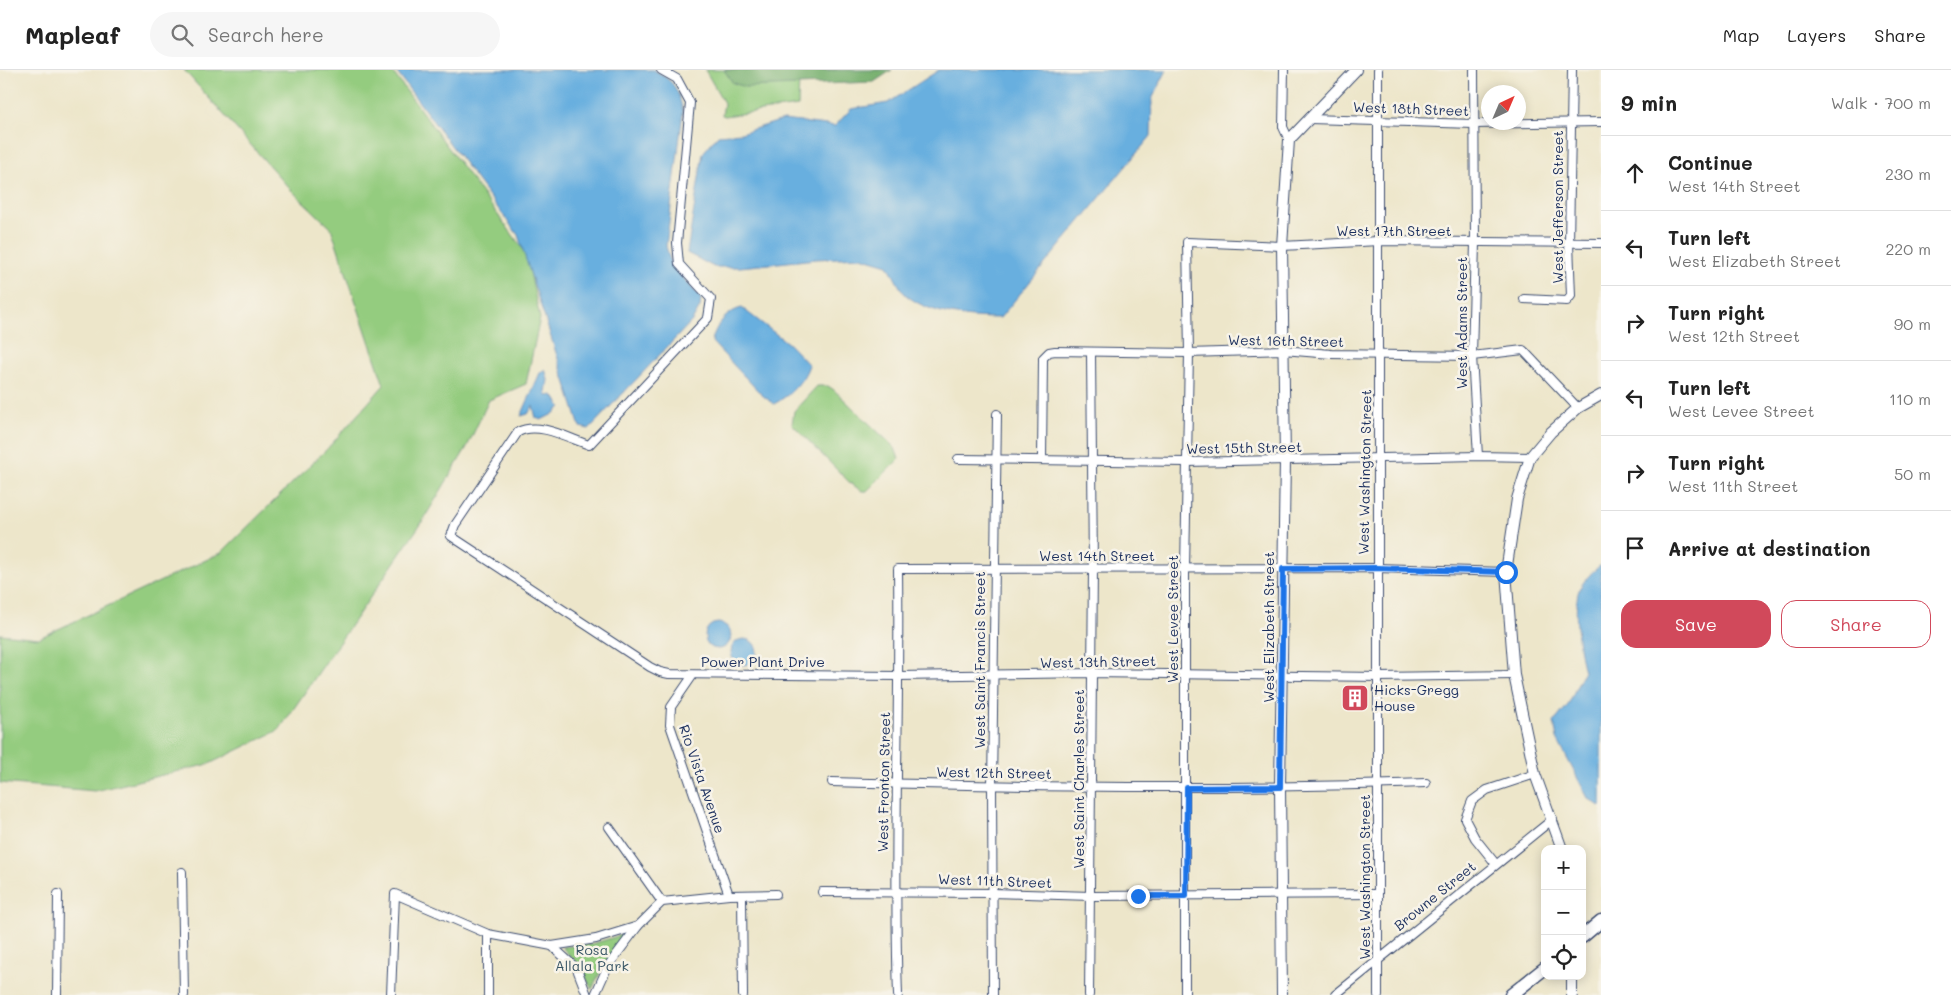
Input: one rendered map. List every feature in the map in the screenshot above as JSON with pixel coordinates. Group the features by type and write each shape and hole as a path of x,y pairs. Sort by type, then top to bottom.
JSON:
{"main road":[{"path":"1584,935 1601,921"},
{"path":"1511,995 1541,971"}],"street":[{"name":"Power Plant Drive","path":"661,70 677,79 690,103 677,243 679,264 711,299 708,318 589,445 538,428 526,428 518,432 460,518 451,536 660,672 693,675 832,674"},
{"path":"1284,70 1284,127 1289,140 1356,70"},
{"name":"West Washington Street","path":"1378,70 1380,355 1377,460 1379,677 1376,894 1378,995"},
{"name":"West Adams Street","path":"1474,70 1475,243 1472,356 1478,456"},
{"name":"West Jefferson Street","path":"1524,299 1567,300 1571,296 1569,243 1572,70"},
{"name":"West 18th Street","path":"1310,118 1474,124 1601,122"},
{"name":"West Elizabeth Street","path":"1282,995 1280,787 1285,460 1282,246 1289,140"},
{"name":"West 17th Street","path":"1187,242 1282,246 1378,242 1601,243"},
{"name":"West Levee Street","path":"1185,995 1187,788 1185,569 1189,353 1187,242"},
{"name":"West 16th Street","path":"1042,460 1043,358 1049,352 1055,351 1189,353 1283,350 1331,354 1472,356 1523,350 1578,408"},
{"name":"West Saint Charles Street","path":"1089,995 1093,570 1091,352"},
{"path":"1561,845 1553,819 1535,774 1514,674 1506,572 1518,499 1530,457 1551,432 1578,408 1601,394"},
{"name":"West Saint Francis Street","path":"993,995 993,568 997,414"},
{"name":"West 15th Street","path":"958,459 1187,462 1377,460 1478,456 1530,457"},
{"name":"West 14th Street","path":"898,569 1377,568 1506,572"},
{"name":"West Fronton Street","path":"898,569 899,676 894,891 898,995"},
{"name":"West 13th Street","path":"832,674 994,676 1092,673 1379,677 1514,674"},
{"name":"Rio Vista Avenue","path":"693,675 671,707 670,725 729,895"},
{"path":"1495,863 1475,838 1466,819 1472,801 1487,790 1535,774"},
{"name":"West 12th Street","path":"832,782 992,787 1090,786 1187,788 1426,783"},
{"name":"Browne Street","path":"1335,995 1495,863 1553,819"},
{"path":"609,827 662,902"},
{"path":"182,872 184,995"},
{"name":"West 11th Street","path":"822,892 894,891 1091,896 1376,894"},
{"path":"57,995 58,894"},
{"path":"391,995 395,894 488,934 552,946 596,939 638,926"},
{"path":"595,995 608,966 638,926 662,902 729,895 776,894"},
{"path":"742,896 743,995"},
{"path":"488,934 488,995"},
{"path":"552,946 577,969 587,995"},
{"path":"1572,980 1572,995"}],"green space":[{"path":"184,70 391,70 526,253 540,318 526,384 489,400 467,447 422,522 279,730 209,764 95,791 0,783 0,634 39,638 221,553 328,448 384,385 331,228 290,189"},
{"path":"705,70 837,70 799,77 798,106 725,116 722,115 724,103"},
{"path":"724,70 892,70 874,82 745,87 733,83"},
{"path":"817,386 828,386 834,390 895,448 899,459 867,491 862,491 850,483 792,424 794,411"},
{"name":"Rosa Allala Park","path":"621,935 624,938 601,971 592,989 580,967 562,947 592,944"}],"water":[{"path":"395,70 654,70 667,78 677,92 683,112 666,246 671,264 701,298 700,307 692,321 589,429 580,427 518,235"},
{"path":"939,70 1167,70 1152,99 1151,136 1000,318 963,316 927,307 916,302 903,292 888,265 861,257 816,259 740,267 714,267 687,253 703,153 718,135 741,133 783,120 835,126 851,109 888,103"},
{"path":"742,308 789,344 809,365 804,377 795,388 774,404 762,395 712,342 718,325 731,312"},
{"path":"545,369 548,380 547,396 553,395 561,407 553,414 541,420 536,418 533,406 528,414 521,416 540,373"},
{"path":"1601,565 1601,807 1588,798 1557,739 1554,722 1568,705 1584,671 1577,629 1578,595 1584,581"},
{"path":"718,623 727,627 731,636 727,645 718,649 709,645 705,636 709,627"},
{"path":"744,639 753,643 757,652 753,661 744,665 735,661 731,652 735,643"}],"place":[{"name":"Hicks-Gregg House","path":"1355,698"}],"route":[{"path":"1138,896 1186,896 1187,788 1280,787 1283,569 1377,568 1506,572"}]}
